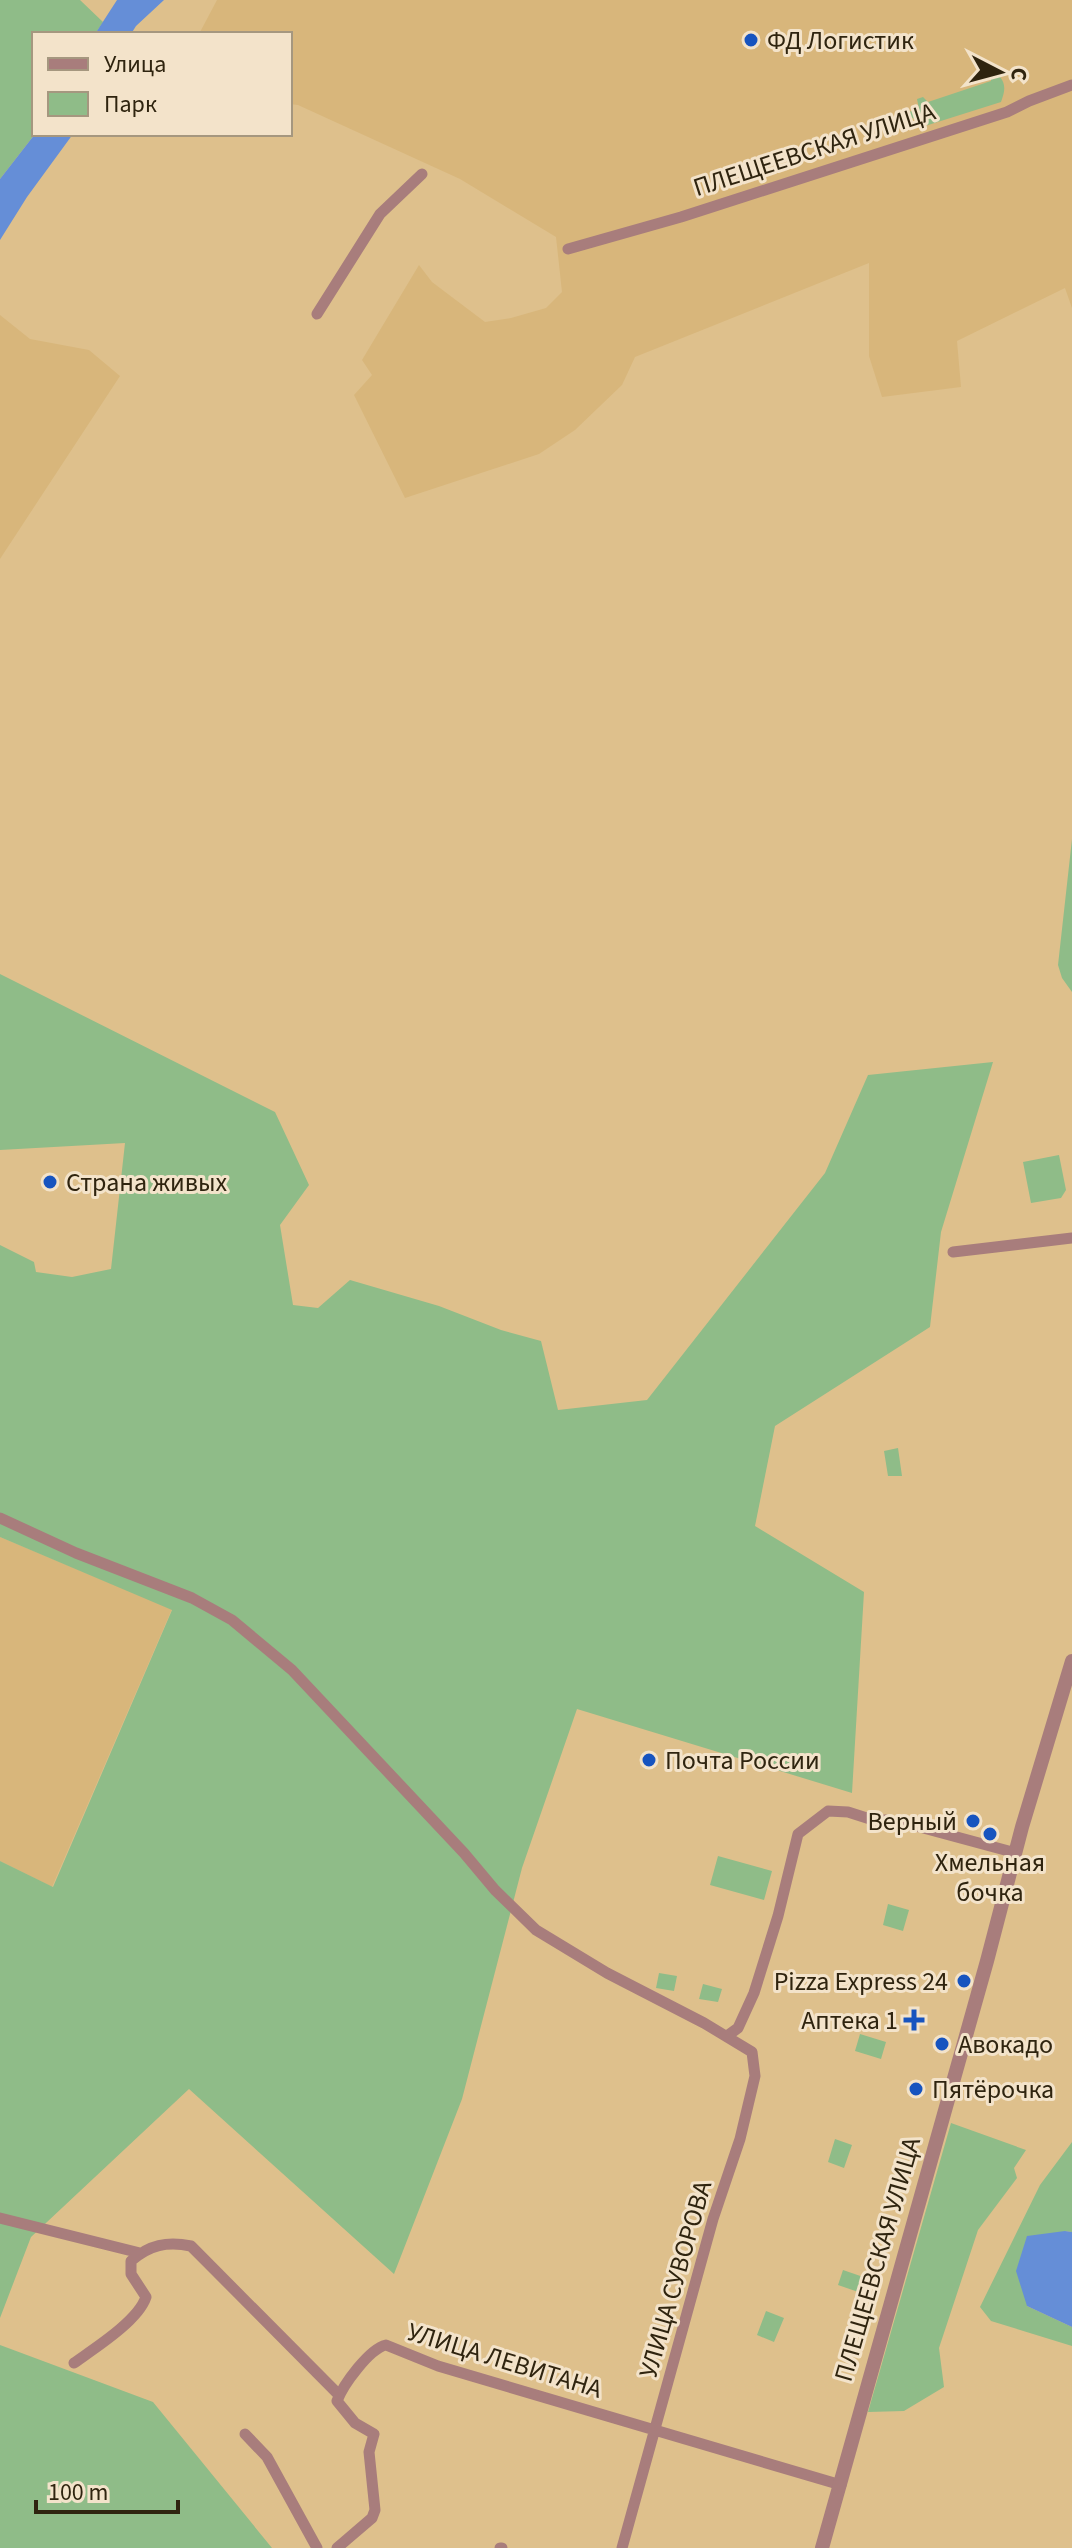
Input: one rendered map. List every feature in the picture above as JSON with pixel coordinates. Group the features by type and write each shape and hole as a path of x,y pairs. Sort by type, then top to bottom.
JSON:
{"street":[{"name":"ПЛЕЩЕЕВСКАЯ УЛИЦА","path":"568,249 681,217 1007,112 1072,85"},
{"path":"317,314 380,214 422,174"},
{"path":"953,1252 1072,1238"},
{"path":"0,1518 76,1553 211,1606 232,1620 292,1670 529,1924 545,1937 607,1973 727,2036 738,2028 754,1993 778,1916 798,1834 828,1811 916,1826 1016,1853"},
{"name":"ПЛЕЩЕЕВСКАЯ УЛИЦА","path":"822,2548 1072,1661"},
{"name":"УЛИЦА СУВОРОВА","path":"622,2548 713,2219 740,2139 755,2076 752,2052 727,2036"},
{"path":"0,2218 140,2253"},
{"path":"74,2363 99,2346 142,2308 146,2297 131,2274 131,2261 150,2247 178,2243 191,2246 339,2395 337,2401 346,2414 374,2434 369,2452 375,2510 372,2518 337,2548"},
{"name":"УЛИЦА ЛЕВИТАНА","path":"339,2395 359,2366 380,2346 386,2345 438,2366 841,2485"},
{"path":"245,2434 267,2457 317,2548"}],"shaded area":[{"path":"217,0 1072,0 1072,308 1065,288 957,341 961,387 882,397 869,356 869,263 635,357 622,385 575,430 539,454 405,498 354,395 372,375 362,360 419,265 432,282 485,322 546,308 562,292 556,237 460,179 292,104 292,32 200,32"},
{"path":"0,315 30,339 89,350 120,376 0,559"},
{"path":"0,1537 172,1609 52,1887 0,1861"}],"green space":[{"path":"0,0 80,0 103,22 96,32 32,32 33,136 0,179"},
{"path":"997,74 1004,87 1001,102 925,126 905,113 919,109 917,99 923,97 928,102 991,81 991,75"},
{"path":"1072,839 1072,992 1062,978 1058,965"},
{"path":"0,974 275,1112 309,1185 280,1225 293,1305 318,1308 350,1280 541,1341 558,1410 647,1400 825,1173 868,1075 993,1062 941,1232 930,1327 775,1426 755,1526 864,1592 852,1793 577,1709 522,1868 462,2099 394,2274 189,2089 31,2237 0,2318 0,1861 53,1887 172,1610 0,1537 0,1245 34,1262 36,1272 72,1277 111,1269 125,1143 0,1150"},
{"path":"1059,1155 1066,1190 1061,1198 1031,1203 1023,1162"},
{"path":"898,1448 902,1476 888,1476 884,1451"},
{"path":"718,1856 772,1871 764,1900 710,1885"},
{"path":"888,1904 909,1910 903,1931 883,1925"},
{"path":"659,1973 677,1976 674,1991 656,1988"},
{"path":"703,1984 722,1989 718,2002 699,1999"},
{"path":"860,2034 886,2042 881,2059 855,2051"},
{"path":"951,2123 1026,2150 1014,2168 1017,2178 978,2230 939,2348 944,2387 904,2411 868,2412"},
{"path":"835,2139 852,2145 844,2168 828,2162"},
{"path":"1072,2142 1072,2232 1065,2231 1027,2306 1072,2327 1072,2346 991,2321 980,2307 1040,2185"},
{"path":"843,2270 872,2280 867,2295 838,2285"},
{"path":"766,2311 784,2318 774,2342 757,2335"},
{"path":"0,2345 153,2402 272,2548 0,2548"}],"water":[{"path":"117,0 164,0 132,32 96,32"},
{"path":"33,136 72,136 0,240 0,179"},
{"path":"1072,2232 1072,2327 1027,2306 1016,2271 1027,2236"}],"place":[{"name":"ФД Логистик","path":"751,40"},
{"name":"Страна живых","path":"50,1182"},
{"name":"Почта России","path":"649,1760"},
{"name":"Верный","path":"973,1821"},
{"name":"Хмельная бочка","path":"990,1834"},
{"name":"Pizza Express 24","path":"964,1981"},
{"name":"Аптека 1","path":"914,2020"},
{"name":"Авокадо","path":"942,2044"},
{"name":"Пятёрочка","path":"916,2089"}]}
